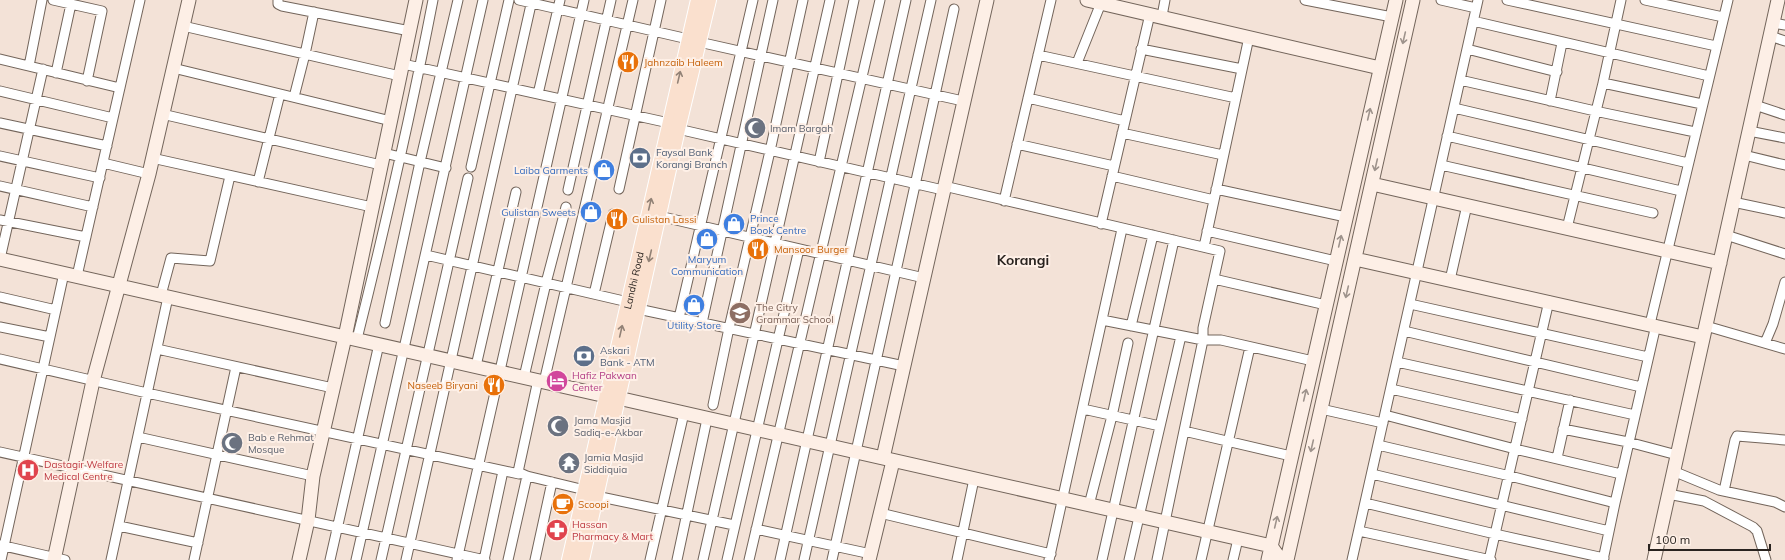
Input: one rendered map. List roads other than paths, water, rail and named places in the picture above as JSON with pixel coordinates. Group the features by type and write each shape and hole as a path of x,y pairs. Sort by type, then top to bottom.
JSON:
{"main road":[{"name":"Landhi Road","path":"582,560 591,493 694,40 698,0"},
{"name":"Landhi Road","path":"694,40 709,0"},
{"name":"Landhi Road","path":"633,305 659,216 674,126"},
{"name":"Landhi Road","path":"569,560 591,493"}],"street":[{"path":"29,66 42,0"},
{"path":"53,0 102,11 87,81"},
{"path":"77,276 140,0"},
{"path":"2,545 58,559 74,468 93,381 149,174 189,0"},
{"path":"278,0 278,4 282,6 410,31"},
{"path":"351,338 372,207 416,0"},
{"path":"299,560 308,520 313,476 333,388 351,338 379,250 420,68 433,0"},
{"path":"385,324 420,162 458,0"},
{"path":"356,560 483,0"},
{"path":"471,167 509,0"},
{"path":"519,0 559,4 581,14 963,101"},
{"path":"458,557 584,0"},
{"path":"568,190 611,0"},
{"path":"523,475 517,469 566,287 633,0"},
{"path":"619,189 662,0"},
{"path":"679,318 722,139 753,0"},
{"path":"702,323 721,232 774,0"},
{"path":"713,405 803,0"},
{"path":"703,560 830,0"},
{"path":"819,162 854,0"},
{"path":"749,560 880,0"},
{"path":"780,560 906,0"},
{"path":"804,560 931,0"},
{"path":"756,529 835,546 870,557 880,513 904,366 987,0"},
{"path":"1004,201 1051,0"},
{"path":"1087,0 1380,68"},
{"path":"1101,224 1141,49 1156,15 1166,0"},
{"path":"1305,0 1337,3 1392,17"},
{"path":"1268,560 1396,0"},
{"path":"1286,560 1413,0"},
{"path":"1352,560 1477,4 1441,0"},
{"path":"1507,0 1716,46"},
{"path":"1567,228 1610,53 1621,0"},
{"path":"1644,0 1723,17"},
{"path":"1365,502 1604,559 1614,502 1648,357 1667,250 1728,0"},
{"path":"1654,560 1770,36 1779,24 1778,0"},
{"path":"406,560 532,1"},
{"path":"1077,63 1102,3"},
{"path":"56,73 71,4"},
{"path":"538,94 559,4"},
{"path":"832,560 954,9"},
{"path":"294,97 314,12"},
{"path":"1473,21 1562,43 1709,76"},
{"path":"183,26 305,54 402,70 420,68 441,72 635,116 794,157 915,184 944,188 1004,201 1220,251 1203,328 1203,340 1156,560"},
{"path":"1770,36 1785,41"},
{"path":"1204,247 1249,37"},
{"path":"1550,101 1562,43"},
{"path":"1141,49 1242,69"},
{"path":"1467,49 1556,72"},
{"path":"1038,55 1236,98"},
{"path":"0,59 120,88"},
{"path":"173,68 391,120"},
{"path":"43,70 16,190 4,221 0,259 1271,546 1281,560"},
{"path":"1460,80 1695,132"},
{"path":"1603,82 1702,104"},
{"path":"0,91 113,118"},
{"path":"258,182 280,94"},
{"path":"1028,98 1124,121"},
{"path":"1755,105 1785,115"},
{"path":"1454,108 1688,163"},
{"path":"162,114 269,139 383,159 399,157 446,168"},
{"path":"0,123 107,146"},
{"path":"1749,130 1785,138"},
{"path":"1122,133 1224,155"},
{"path":"1447,136 1681,191"},
{"path":"1017,144 1114,166"},
{"path":"1744,155 1785,165"},
{"path":"0,156 100,178"},
{"path":"152,158 372,207"},
{"path":"103,162 149,174"},
{"path":"1441,165 1653,213"},
{"path":"111,560 157,349 171,258 210,261 230,176"},
{"path":"1112,176 1214,200"},
{"path":"381,560 468,178"},
{"path":"1372,184 1720,263"},
{"path":"0,186 93,207"},
{"path":"1216,189 1346,216"},
{"path":"476,366 516,192"},
{"path":"1733,202 1785,214"},
{"path":"1450,280 1467,205"},
{"path":"524,377 566,207"},
{"path":"594,294 613,214"},
{"path":"659,216 721,232 924,278"},
{"path":"4,221 86,237"},
{"path":"880,513 963,533 1050,557 1122,228"},
{"path":"1207,231 1336,261"},
{"path":"1726,235 1785,254"},
{"path":"1131,326 1153,236"},
{"path":"1102,560 1174,240"},
{"path":"727,560 798,249"},
{"path":"426,255 566,287 679,318 904,366"},
{"path":"1355,259 1653,325 1704,331 1765,343 1785,349"},
{"path":"1,560 2,545 24,457 64,273"},
{"path":"1214,279 1326,305"},
{"path":"1765,343 1782,298 1785,282"},
{"path":"0,297 56,310"},
{"path":"1359,531 1490,560 1549,301"},
{"path":"1410,304 1648,357"},
{"path":"1102,320 1203,340 1221,340 1313,361"},
{"path":"0,327 50,337"},
{"path":"1404,331 1641,387"},
{"path":"1129,560 1181,336"},
{"path":"1089,505 1112,416 1128,343"},
{"path":"330,560 379,344"},
{"path":"1202,560 1250,347"},
{"path":"157,349 333,388"},
{"path":"0,359 430,456 523,475 591,493 734,526"},
{"path":"1397,362 1635,415"},
{"path":"194,560 236,366"},
{"path":"1391,389 1522,419"},
{"path":"1557,458 1570,400"},
{"path":"1083,409 1160,426"},
{"path":"1321,409 1384,419 1621,474"},
{"path":"650,560 684,413"},
{"path":"677,560 688,516 707,419"},
{"path":"1563,429 1628,442 1677,455"},
{"path":"1184,431 1291,456"},
{"path":"1724,491 1737,436 1785,440"},
{"path":"138,437 313,476"},
{"path":"1378,445 1614,502"},
{"path":"0,452 363,532 410,543 458,557 484,560 503,471"},
{"path":"1673,471 1724,491 1775,502 1785,507"},
{"path":"1372,474 1609,532"},
{"path":"508,560 523,475"},
{"path":"957,560 974,479"},
{"path":"535,560 552,482"},
{"path":"1668,494 1704,501 1753,527 1757,531 1766,560"},
{"path":"118,526 198,543"},
{"path":"1233,560 1238,539"}],"place":[{"name":"Jahnzaib Haleem","path":"628,62"},
{"name":"Imam Bargah","path":"755,128"},
{"name":"Faysal Bank Korangi Branch","path":"640,158"},
{"name":"Laiba Garments","path":"604,170"},
{"name":"Gulistan Sweets","path":"591,212"},
{"name":"Gulistan Lassi","path":"617,219"},
{"name":"Prince Book Centre","path":"734,224"},
{"name":"Maryum Communication","path":"707,239"},
{"name":"Mansoor Burger","path":"758,249"},
{"name":"Utility Store","path":"694,305"},
{"name":"The Citry Grammar School","path":"740,313"},
{"name":"Askari Bank - ATM","path":"584,356"},
{"name":"Hafiz Pakwan Center","path":"557,381"},
{"name":"Naseeb Biryani","path":"494,385"},
{"name":"Jama Masjid Sadiq-e-Akbar","path":"558,426"},
{"name":"Bab e Rehmat Mosque","path":"232,443"},
{"name":"Jamia Masjid Siddiquia","path":"569,463"},
{"name":"Dastagir Welfare Medical Centre","path":"28,470"},
{"name":"Scoopi","path":"563,504"},
{"name":"Hassan Pharmacy & Mart","path":"557,530"}],"district":[{"name":"Korangi","path":"1023,260"}]}
